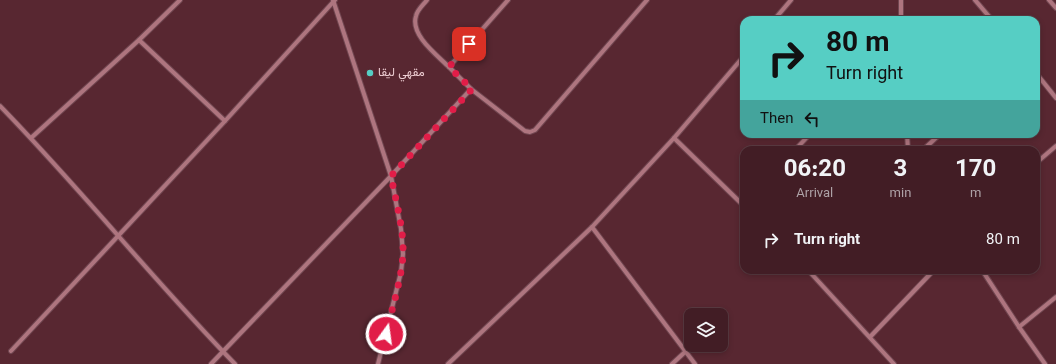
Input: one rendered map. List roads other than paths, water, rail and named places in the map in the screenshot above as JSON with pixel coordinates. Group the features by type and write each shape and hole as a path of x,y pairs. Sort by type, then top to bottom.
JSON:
{"street":[{"path":"31,138 180,0"},
{"path":"11,351 225,121 334,0"},
{"path":"334,0 391,176 401,229 403,254 401,272 378,364"},
{"path":"427,0 416,16 415,24 422,39 472,89 525,131 530,132 535,130 647,0"},
{"path":"449,67 508,0"},
{"path":"777,16 791,0"},
{"path":"901,0 901,16"},
{"path":"975,0 989,16"},
{"path":"1049,0 1056,8"},
{"path":"138,40 225,121"},
{"path":"448,364 592,227 674,138 740,61"},
{"path":"1040,78 1056,98"},
{"path":"211,364 472,89"},
{"path":"0,106 31,138 235,364"},
{"path":"674,138 740,202"},
{"path":"799,146 806,138"},
{"path":"927,146 936,138"},
{"path":"1040,160 1056,146"},
{"path":"592,227 684,351"},
{"path":"814,274 894,364"},
{"path":"870,337 930,274"},
{"path":"985,274 1044,364"},
{"path":"1019,327 1056,297"},
{"path":"672,364 685,352 695,364"}],"place":[{"name":"مقهي ليقا","path":"370,73"}]}
